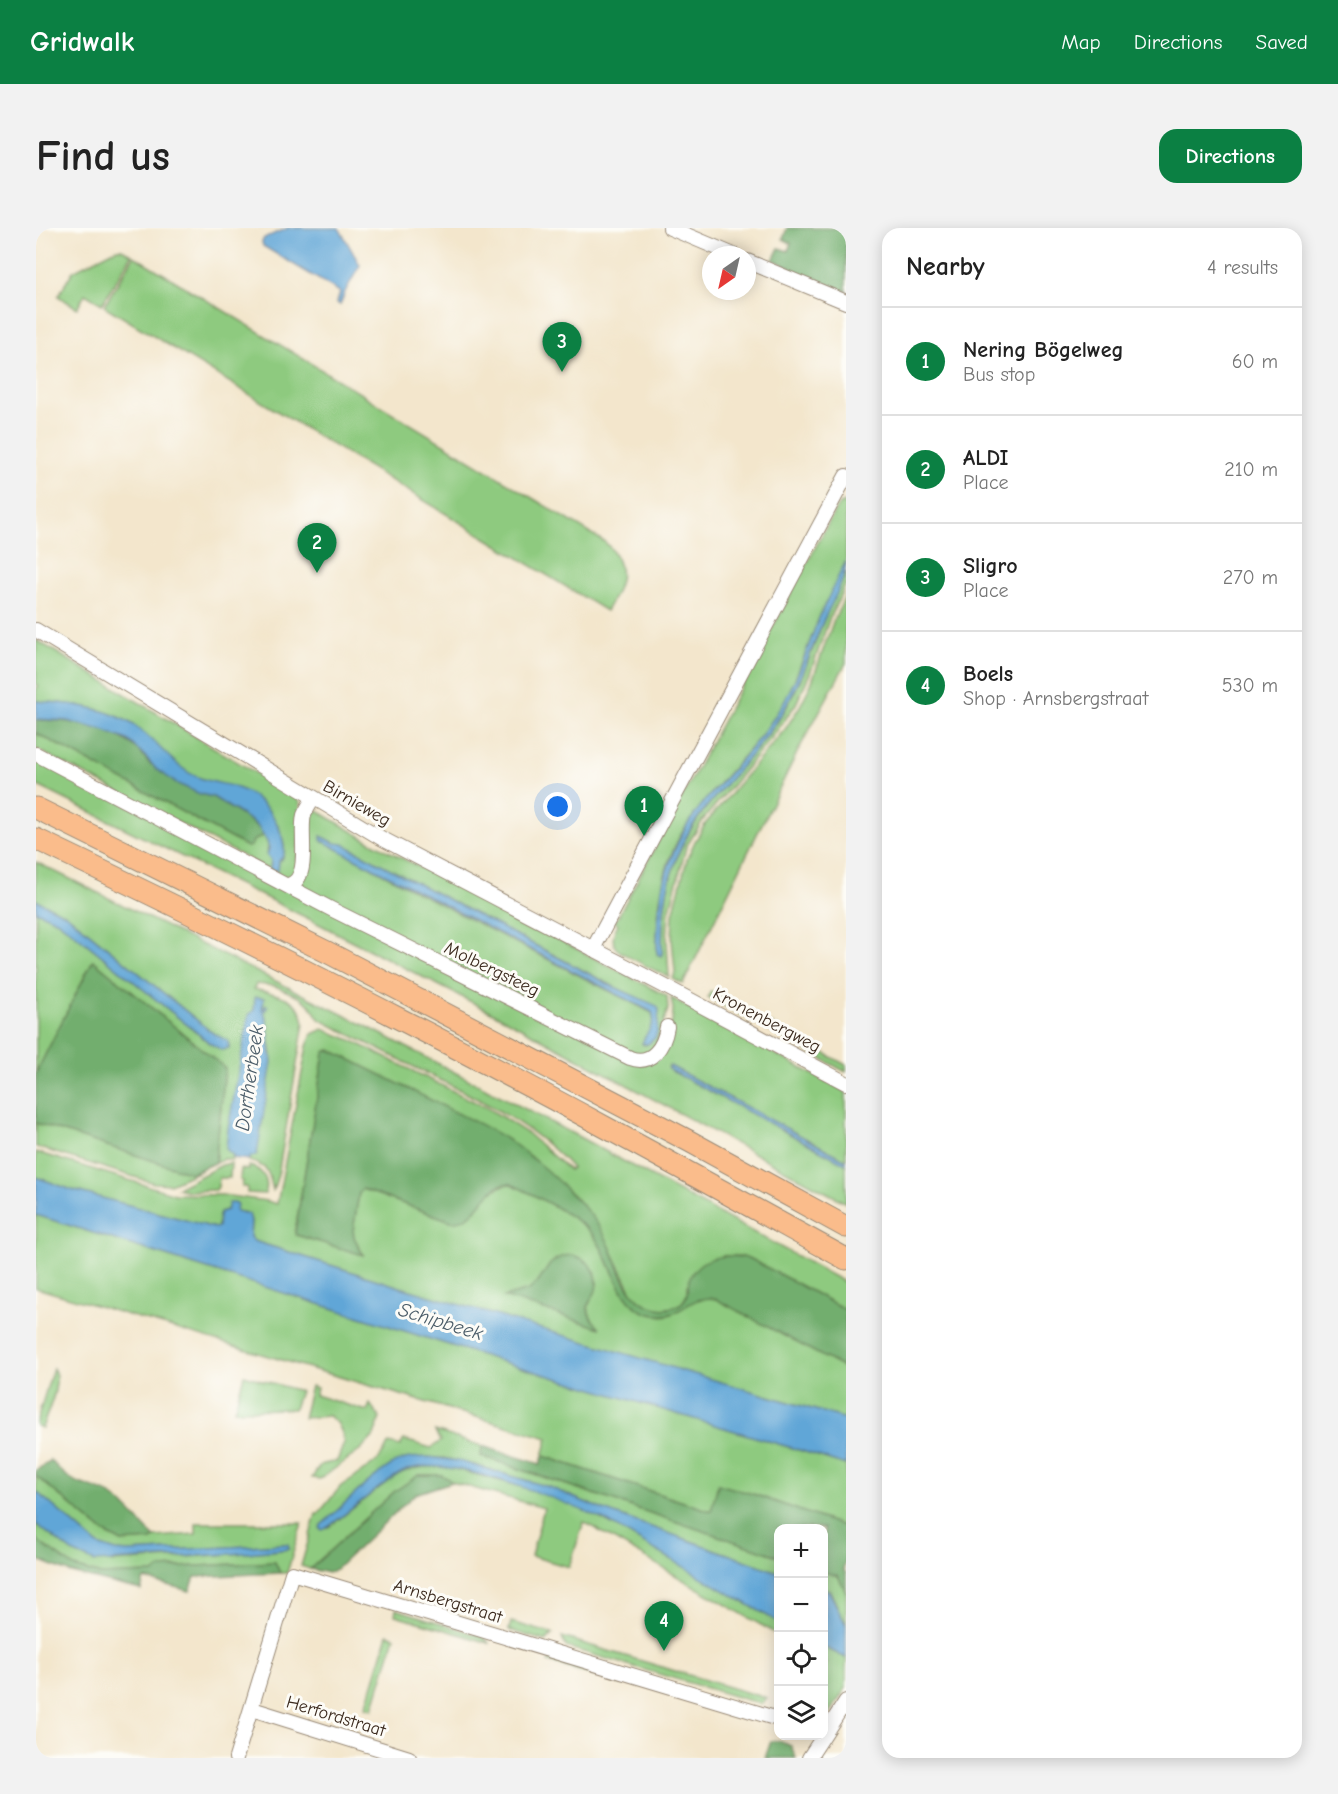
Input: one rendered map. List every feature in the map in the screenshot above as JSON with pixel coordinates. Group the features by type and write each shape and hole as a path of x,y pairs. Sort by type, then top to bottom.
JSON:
{"highway":[{"path":"36,808 327,952 689,1141 846,1227"},
{"path":"36,838 398,1018 679,1167 846,1259"}],"street":[{"path":"670,228 713,246"},
{"path":"756,265 846,302"},
{"path":"593,949 846,476"},
{"name":"Birnieweg","path":"36,630 381,838 670,989"},
{"name":"Molbergsteeg","path":"36,754 375,932 630,1058 637,1061 654,1055 660,1049 667,1027"},
{"path":"288,885 295,883 299,876 303,817 313,799"},
{"name":"Kronenbergweg","path":"670,989 846,1083"},
{"name":"Arnsbergstraat","path":"236,1758 292,1572 774,1718"},
{"path":"828,1722 846,1701"},
{"name":"Herfordstraat","path":"252,1709 409,1758"},
{"path":"809,1758 814,1740"}],"green space":[{"path":"787,228 846,228 846,292 773,260 779,248 788,251 791,243 783,239"},
{"path":"116,249 122,249 132,255 102,304 85,294 77,308 58,296 73,271"},
{"path":"134,256 605,542 618,559 620,568 619,584 606,611 104,306"},
{"path":"846,502 846,562 822,611 785,700 768,727 689,823 679,838 668,864 657,925 657,954 662,954 663,917 669,882 681,848 700,816 764,740 789,703 846,572 846,584 829,620 811,671 796,704 774,735 703,820 686,847 669,913 667,940 669,977 631,958 615,947 613,941 618,924 615,922 837,507"},
{"path":"846,595 846,663 799,749 683,984 673,979 675,972 672,940 673,914 687,859 706,823 786,728 800,706"},
{"path":"36,640 297,798 301,812 296,872 289,880 36,749 36,733 245,846 264,835 268,845 267,855 271,859 270,870 278,870 279,861 284,852 281,832 268,812 249,794 188,773 171,761 143,732 115,715 82,706 36,701 36,689 39,686 36,684"},
{"path":"36,720 83,724 113,734 139,751 149,763 200,794 213,797 246,818 264,835 253,841 251,846 245,846 36,733"},
{"path":"36,759 642,1064 672,1023 671,998 846,1092 846,1160 670,1066 668,1067 846,1164 846,1203 497,1015 311,920 36,785"},
{"path":"316,810 369,841 667,996 668,1009 655,1049 641,1058 299,888 306,831 312,811","holes":["323,837 336,844 343,844 659,1010 646,1045 642,1044 652,1025 652,1013 411,889 334,847"]},
{"path":"36,862 364,1025 583,1139 846,1283 846,1310 751,1259 740,1256 722,1256 687,1285 687,1295 682,1303 674,1307 662,1309 640,1302 632,1292 605,1237 593,1219 573,1195 512,1143 474,1122 324,1054 296,1235 363,1254 353,1231 359,1193 362,1189 451,1221 498,1188 511,1184 555,1206 587,1228 599,1244 622,1290 637,1308 647,1313 666,1315 703,1297 716,1299 846,1369 846,1419 400,1287 254,1241 250,1237 251,1221 247,1213 236,1211 236,1203 220,1212 218,1228 215,1228 72,1190 36,1177 36,1152 175,1194 222,1195 277,1204 307,1046 312,1034 323,1029 351,1040 491,1110 527,1133 569,1170 572,1168 541,1139 505,1115 319,1019 310,1005 298,996 275,986 256,984 254,989 278,995 292,1002 302,1014 304,1023 278,1175 273,1190 267,1171 261,1165 249,1161 272,1056 267,1021 262,1011 264,998 248,1019 232,1160 224,1159 215,1163 225,1068 93,960 36,1073 36,911 58,921 211,1044 229,1048 229,1043 213,1033 67,915 36,900","holes":["556,1259 595,1271 596,1288 589,1311 598,1327 506,1297 532,1289"]},
{"path":"93,960 225,1068 215,1163 191,1173 36,1123 36,1073"},
{"path":"711,991 846,1065 846,1072 708,997"},
{"path":"331,1050 489,1129 529,1156 559,1182 591,1215 606,1238 629,1288 643,1303 663,1309 678,1305 685,1299 691,1275 704,1262 727,1256 751,1259 846,1310 846,1369 716,1299 697,1300 668,1315 647,1313 637,1308 622,1290 599,1244 587,1228 555,1206 511,1184 494,1189 469,1216 451,1221 362,1189 359,1193 353,1231 363,1255 296,1235 324,1053"},
{"path":"36,1123 191,1173 202,1170 170,1184 154,1183 36,1147"},
{"path":"231,1163 230,1178 219,1178 216,1190 189,1191 177,1188 222,1165"},
{"path":"249,1166 264,1176 267,1185 265,1194 247,1193 247,1187 242,1187 241,1169 249,1170"},
{"path":"36,1215 516,1366 846,1465 846,1527 756,1495 718,1485 711,1511 543,1456 548,1438 36,1288"},
{"path":"572,1255 588,1263 595,1272 596,1290 589,1303 588,1311 600,1328 504,1297 529,1290 539,1281 550,1264 562,1256"},
{"path":"53,1368 56,1374 55,1389 42,1428 36,1426 36,1423"},
{"path":"244,1375 300,1391 294,1409 234,1410"},
{"path":"311,1386 317,1388 315,1395 367,1411 370,1404 380,1418 374,1436 361,1450 320,1479 312,1478 320,1465 337,1461 344,1443 338,1424 329,1416 303,1418"},
{"path":"435,1431 482,1446 481,1456 774,1555 774,1571 606,1511 549,1487 444,1458 413,1458 378,1476 321,1525 329,1527 396,1475 408,1470 440,1467 462,1471 546,1495 605,1521 774,1620 774,1633 584,1522 569,1567 531,1556 544,1508 452,1482 442,1475 419,1475 395,1491 310,1569 301,1566 316,1514 341,1486 378,1461 389,1443 400,1446 404,1440 431,1448 441,1441"},
{"path":"482,1446 540,1464 543,1456 711,1511 718,1484 846,1527 846,1560 843,1569 846,1574 846,1592 838,1576 828,1573 828,1524 774,1524 774,1555 481,1456"},
{"path":"50,1460 71,1479 114,1497 155,1537 152,1540 122,1542 105,1533 36,1476 36,1470"},
{"path":"419,1475 442,1475 452,1482 415,1494 336,1569 328,1573 310,1569 395,1491"},
{"path":"36,1476 105,1533 122,1542 196,1534 196,1523 302,1523 287,1573 280,1573 275,1562 161,1568 153,1573 101,1575 74,1567 36,1540 36,1524 72,1552 113,1562 246,1553 289,1549 289,1547 286,1544 116,1551 98,1545 36,1491"},
{"path":"36,1540 74,1567 100,1575 153,1573 161,1568 275,1562 280,1573 195,1577 190,1591 144,1579 141,1590 71,1573 36,1559"},
{"path":"828,1573 838,1576 846,1592 846,1625 828,1590"},
{"path":"396,1609 484,1637 489,1643 395,1615"},
{"path":"511,1622 553,1634 545,1641 509,1630"},
{"path":"388,1634 395,1637 373,1709 366,1707"},
{"path":"562,1637 767,1698 761,1704 566,1647"},
{"path":"828,1649 846,1658 846,1688 828,1714"},
{"path":"553,1657 621,1677 622,1684 548,1662"},
{"path":"771,1741 780,1741 791,1746 796,1758 765,1758"}],"water":[{"path":"288,228 339,228 360,265 340,305 337,303 340,292 263,246 264,238"},
{"path":"846,561 841,585 788,703 764,739 700,815 681,847 669,881 663,917 661,956 657,954 658,916 665,879 678,843 697,811 750,750 790,691 822,611"},
{"path":"36,701 82,706 115,715 142,731 190,773 249,793 269,811 279,827 284,853 279,861 278,871 270,870 271,860 267,855 269,848 267,841 253,822 213,797 178,784 156,769 127,740 102,730 67,721 36,719"},
{"path":"321,836 343,844 612,986 657,1006 659,1010 655,1038 648,1044 642,1044 653,1021 652,1012 352,857 321,840"},
{"path":"36,900 67,915 213,1033 228,1041 229,1048 222,1050 211,1044 58,921 36,911"},
{"name":"Dortherbeek","path":"255,997 264,998 262,1011 266,1005 268,1006 264,1012 272,1062 257,1154 250,1157 250,1160 233,1158 233,1155 226,1149 248,1019 254,1010"},
{"path":"670,1066 846,1160 846,1164 668,1069"},
{"name":"Schipbeek","path":"36,1177 72,1190 215,1228 218,1227 220,1212 227,1210 229,1203 237,1203 236,1211 249,1214 250,1237 254,1241 400,1287 846,1419 846,1465 516,1366 36,1215"},
{"path":"419,1457 459,1461 549,1487 606,1511 774,1571 774,1620 604,1520 506,1482 449,1468 425,1467 398,1474 328,1527 320,1529 321,1525 360,1489 382,1472 401,1460"},
{"path":"36,1491 98,1545 116,1551 286,1544 289,1549 95,1562 72,1552 36,1524"},
{"path":"828,1590 846,1625 846,1658 828,1649"}],"place":[{"name":"Sligro","path":"562,372"},
{"name":"ALDI","path":"317,573"},
{"name":"Nering Bögelweg","path":"644,836"},
{"name":"Boels","path":"664,1651"}]}
